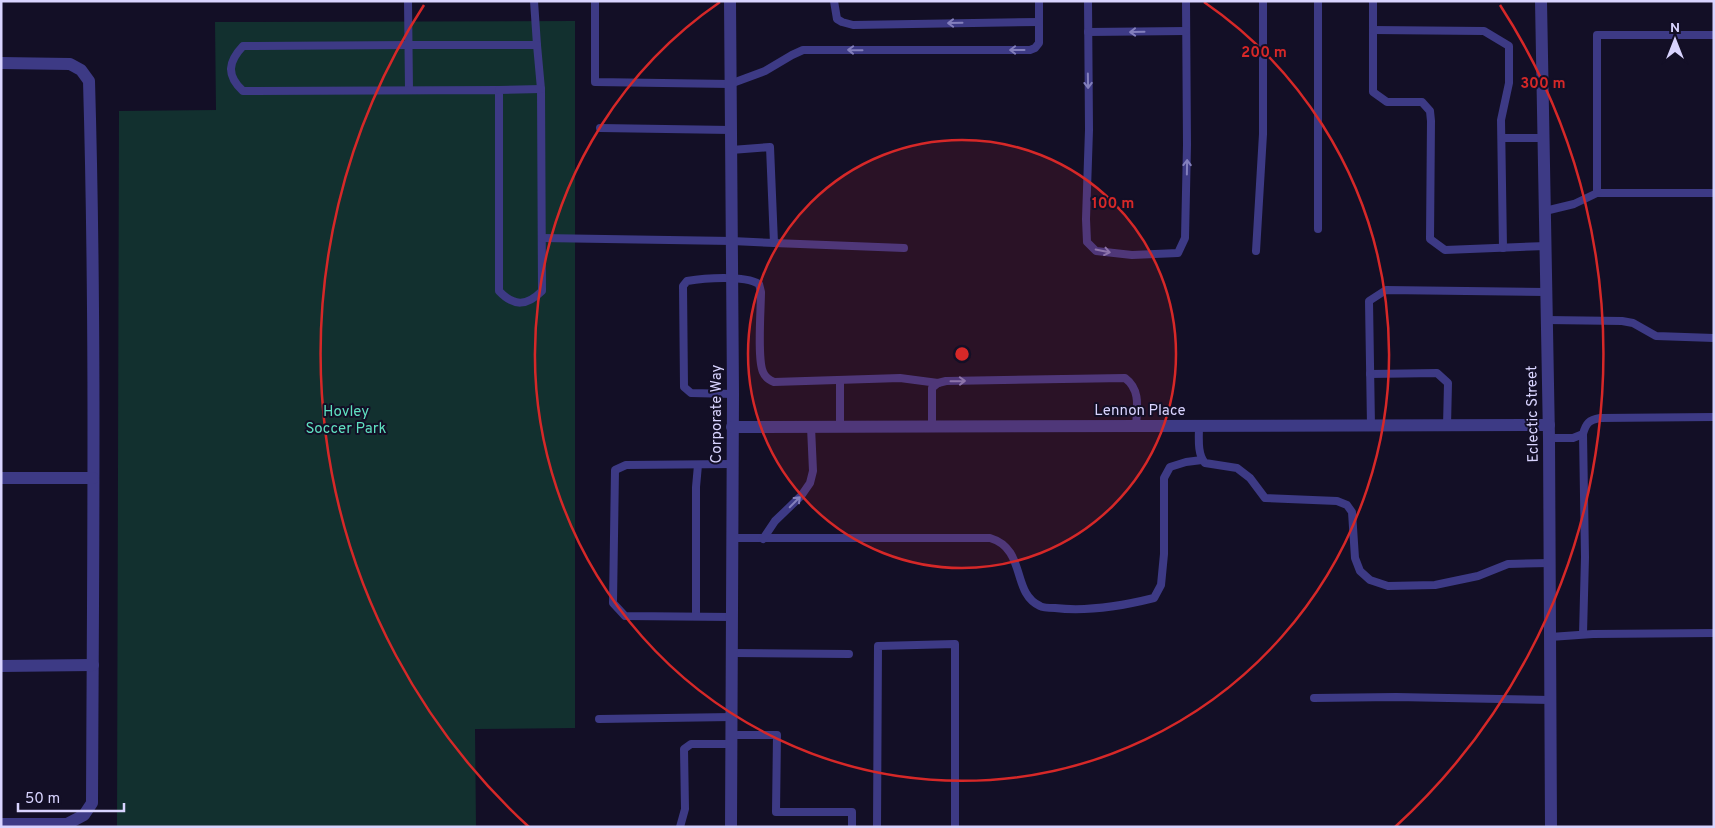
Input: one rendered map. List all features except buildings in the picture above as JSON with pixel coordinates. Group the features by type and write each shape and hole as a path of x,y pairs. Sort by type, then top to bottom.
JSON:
{"street":[{"name":"Corporate Way","path":"730,1 732,241 731,827"},
{"name":"Eclectic Street","path":"1541,1 1549,432 1552,827"},
{"path":"1,63 70,64 82,70 89,81 92,179 93,478 92,803 84,815 67,824 1,824"},
{"name":"Lennon Place","path":"732,427 1447,426 1549,432"},
{"path":"1,478 93,478"},
{"path":"1,666 92,665"}],"lane":[{"path":"408,1 409,90"},
{"path":"499,90 499,291 507,300 521,303 534,299 542,291 541,90 534,1"},
{"path":"595,1 595,82 730,84 765,71 803,50 1030,50 1039,43 1039,1"},
{"path":"834,1 837,19 853,25 1039,22"},
{"path":"1088,1 1089,130 1087,242 1096,251 1132,255 1178,253 1185,238 1187,145 1186,1"},
{"path":"1256,250 1263,134 1263,1"},
{"path":"1318,1 1318,229"},
{"path":"1373,1 1373,92 1387,102 1422,102 1430,110 1430,239 1445,250 1546,246"},
{"path":"1373,30 1484,31 1508,46 1509,83 1501,120 1503,248"},
{"path":"1088,32 1186,31"},
{"path":"1597,193 1597,35 1714,34"},
{"path":"537,45 243,46 234,56 231,69 234,82 242,91 541,90"},
{"path":"600,128 731,130"},
{"path":"1502,138 1544,138"},
{"path":"731,150 770,148 774,243"},
{"path":"1545,210 1574,204 1597,193 1714,193"},
{"path":"542,238 732,241 904,248"},
{"path":"732,394 691,393 684,387 683,286 687,281 732,279 753,280 759,284 761,292 762,371 767,379 774,382 900,378 938,383 956,381 1125,378 1134,384 1137,399 1136,426"},
{"path":"1371,426 1369,301 1386,290 1546,292"},
{"path":"1547,320 1622,321 1633,323 1656,336 1714,338"},
{"path":"1370,374 1437,374 1448,383 1447,426"},
{"path":"840,380 840,426"},
{"path":"932,426 932,388 938,383"},
{"path":"1583,634 1585,538 1583,434 1586,425 1591,420 1600,418 1714,417"},
{"path":"763,539 775,521 801,496 810,483 813,471 811,426"},
{"path":"1199,426 1202,460"},
{"path":"1549,432 1573,438 1583,434"},
{"path":"732,538 990,538 999,541 1010,550 1024,589 1029,598 1040,607 1060,609 1125,605 1154,598 1161,585 1164,554 1164,478 1170,467 1202,460 1205,463 1237,468 1250,478 1265,498 1337,501 1347,505 1352,512 1355,558 1360,571 1370,580 1388,586 1435,585 1478,576 1508,564 1550,562"},
{"path":"732,464 626,465 615,470 613,603 625,616 732,617"},
{"path":"696,616 696,487 698,465"},
{"path":"1550,637 1583,634 1714,633"},
{"path":"877,827 878,646 955,644 955,827"},
{"path":"732,652 849,654"},
{"path":"1314,698 1396,697 1551,700"},
{"path":"599,719 732,717"},
{"path":"680,827 685,809 684,749 691,744 777,735 776,812 852,812 852,827"}],"green space":[{"name":"Hovley Soccer Park","path":"575,21 575,728 475,729 476,826 529,827 117,827 119,111 216,110 215,22"}]}
